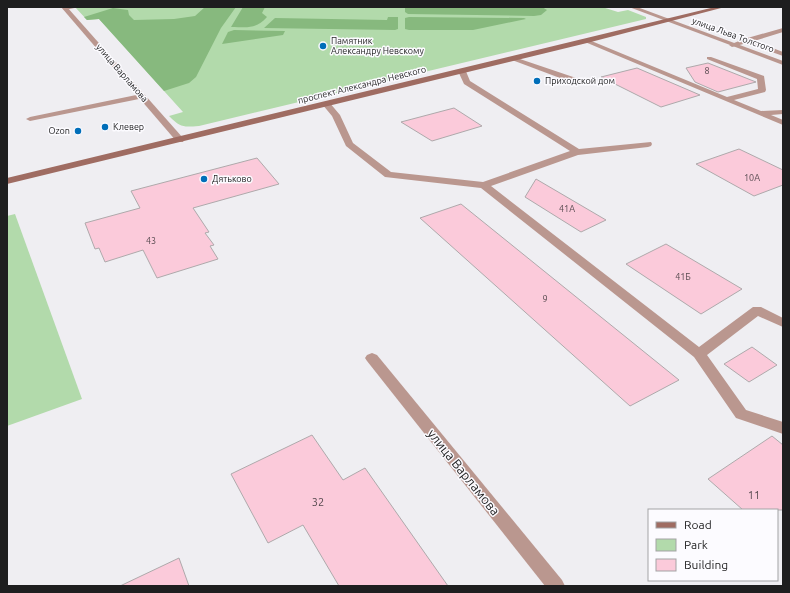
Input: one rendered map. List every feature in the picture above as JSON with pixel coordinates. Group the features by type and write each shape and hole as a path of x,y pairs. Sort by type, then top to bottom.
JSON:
{"main road":[{"name":"проспект Александра Невского","path":"7,181 514,59 722,7"}],"street":[{"path":"65,8 76,7"},
{"name":"улица Льва Толстого","path":"632,7 783,63"},
{"name":"улица Варламова","path":"65,8 180,140"},
{"path":"732,44 783,30"},
{"path":"746,40 783,54"},
{"path":"587,41 783,123"},
{"path":"710,58 761,78 762,90 727,99"},
{"path":"514,59 579,82"},
{"path":"462,71 467,82 577,152"},
{"path":"30,119 141,96"},
{"path":"326,104 336,115 348,144 388,175 484,185 577,152 648,144"},
{"path":"757,112 783,112"},
{"path":"484,185 699,354 741,414 783,428"},
{"path":"699,354 756,310 783,323"},
{"name":"улица Варламова","path":"372,358 556,586"}],"green space":[{"path":"75,7 602,7 618,12 628,10 646,17 646,19 199,126 189,127 176,123 169,116 183,112 99,19 87,20"},
{"path":"205,7 236,7 221,28 196,77 189,83 164,91 99,19 87,20 84,17 113,8 128,10 129,15 134,20 174,19 195,16"},
{"path":"243,7 265,7 262,13 267,17 255,26 231,27"},
{"path":"405,7 542,7 547,10 541,15 534,16 408,14 405,12"},
{"path":"388,17 398,17 398,29 264,28 275,18 387,20"},
{"path":"405,18 526,19 473,30 409,30 405,29"},
{"path":"234,30 285,31 283,35 222,44 228,32"},
{"path":"15,214 82,399 7,426 7,216"}],"building":[{"path":"708,63 756,82 718,92 695,82 686,68"},
{"path":"637,68 700,95 661,107 601,77"},
{"path":"454,108 482,126 432,141 401,122"},
{"path":"739,149 783,170 783,185 754,196 696,164"},
{"path":"257,158 279,184 193,208 209,232 205,233 214,245 210,246 218,259 157,278 143,250 105,262 99,248 95,249 85,223 140,208 131,191"},
{"path":"536,179 606,220 581,232 525,197"},
{"path":"461,204 679,380 630,406 420,218"},
{"path":"666,244 742,289 701,314 626,264"},
{"path":"752,347 777,365 749,382 724,364"},
{"path":"312,435 343,480 365,468 448,586 339,586 303,525 268,543 231,474"},
{"path":"772,436 783,445 783,510 742,509 708,479"},
{"path":"179,558 189,586 120,586"}],"place":[{"name":"Памятник Александру Невскому","path":"323,46"},
{"name":"Приходской дом","path":"537,81"},
{"name":"Клевер","path":"105,127"},
{"name":"Ozon","path":"78,131"},
{"name":"Дятьково","path":"204,179"}]}
